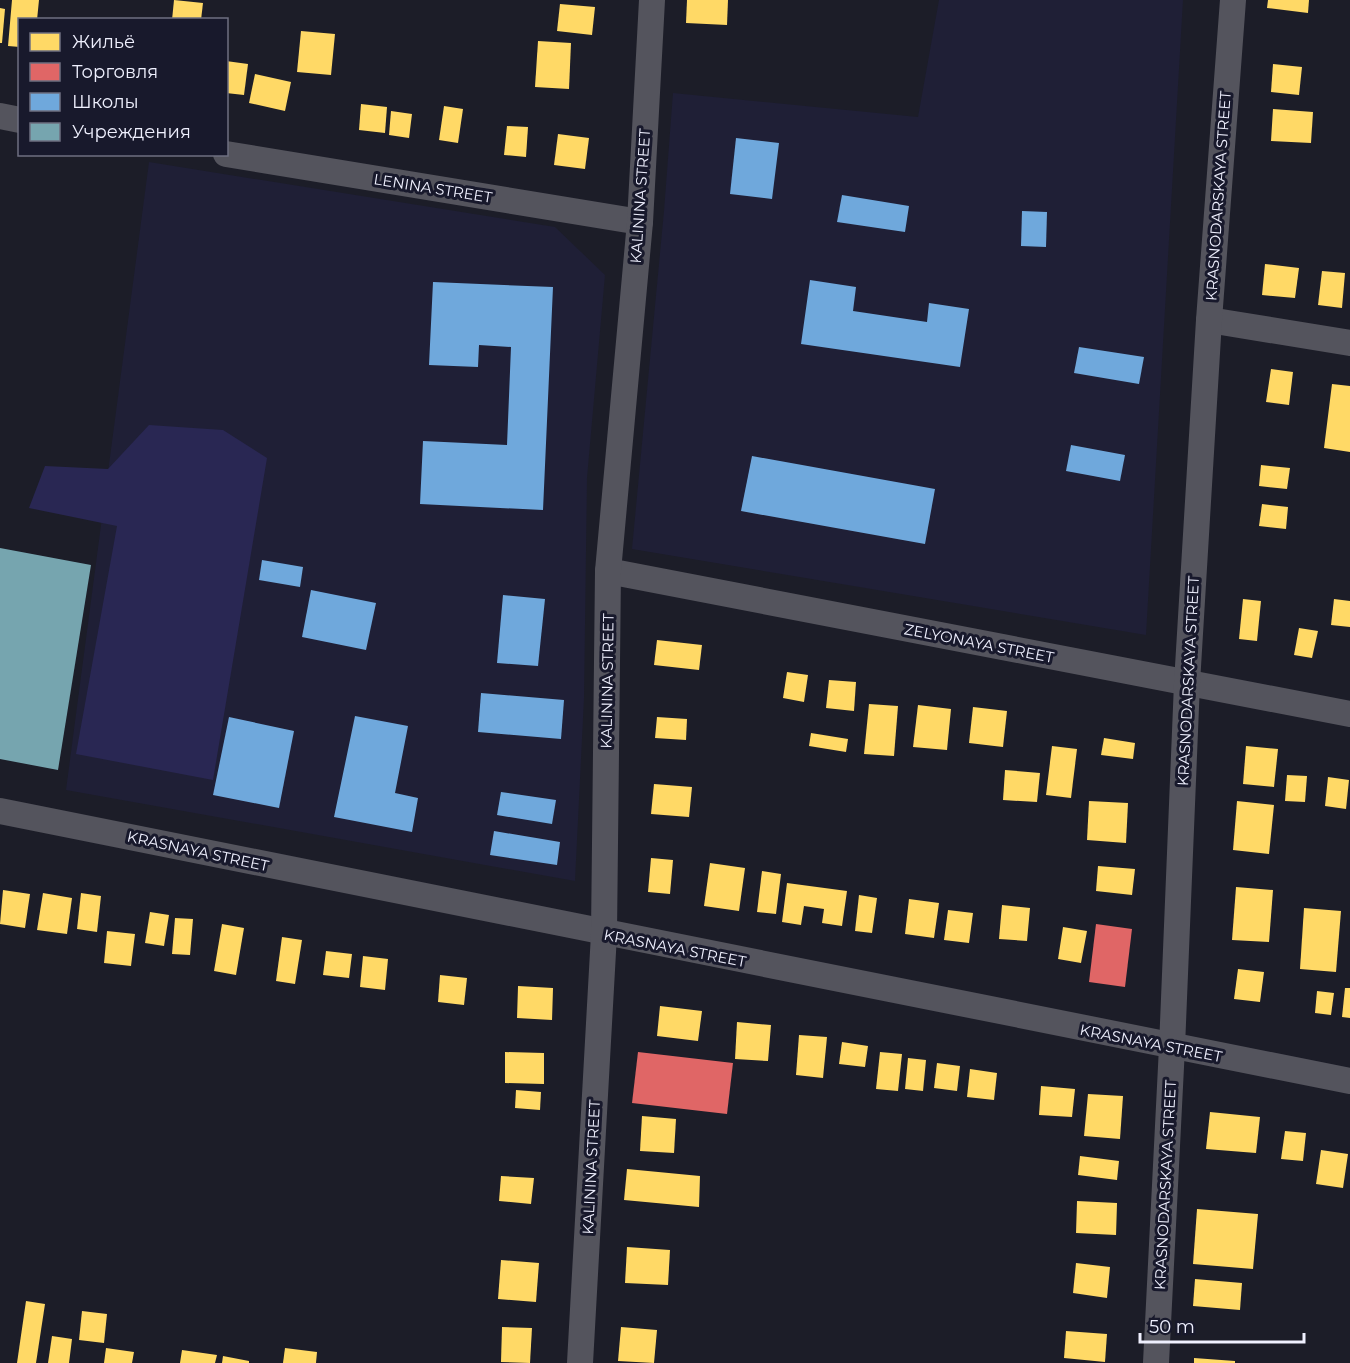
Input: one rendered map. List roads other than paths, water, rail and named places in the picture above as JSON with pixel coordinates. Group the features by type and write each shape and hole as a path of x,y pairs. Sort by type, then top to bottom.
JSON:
{"street":[{"name":"KALININA STREET","path":"580,1363 604,934 608,571 640,222 652,0"},
{"name":"KRASNODARSKAYA STREET","path":"1156,1363 1187,683 1209,320 1233,0"},
{"path":"0,116 18,120"},
{"name":"LENINA STREET","path":"228,154 640,222"},
{"path":"1209,320 1350,343"},
{"name":"ZELYONAYA STREET","path":"608,571 1350,714"},
{"name":"KRASNAYA STREET","path":"0,811 604,934 1350,1081"}]}
